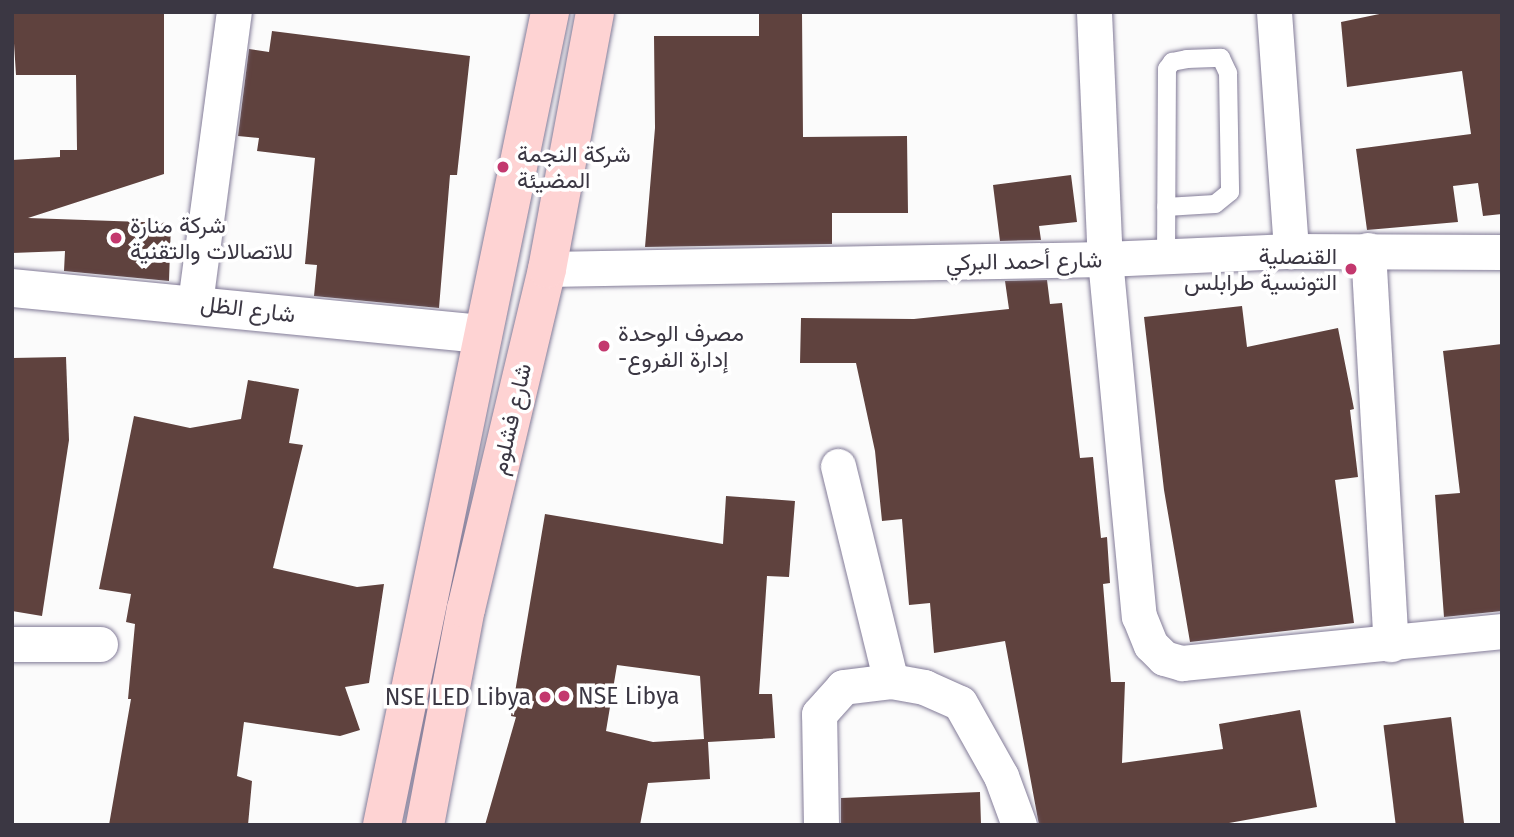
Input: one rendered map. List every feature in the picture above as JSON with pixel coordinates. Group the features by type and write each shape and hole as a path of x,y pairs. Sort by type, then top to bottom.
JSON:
{"main road":[{"name":"شارع فشلوم","path":"382,825 550,12"},
{"name":"شارع فشلوم","path":"425,825 467,609 547,269 595,12"}],"street":[{"path":"195,303 234,12"},
{"path":"1094,12 1105,260 1139,616 1152,645 1164,658 1182,663 1502,631"},
{"path":"1274,12 1291,251"},
{"path":"1368,250 1391,644"},
{"name":"شارع أحمد البركي","path":"547,269 1105,260 1291,251 1502,252"},
{"name":"شارع الظل","path":"12,288 195,303 482,334"},
{"path":"838,466 891,681"},
{"path":"12,644 100,644"},
{"path":"821,825 819,714 843,687 891,681 924,687 960,703 1001,776 1019,825"}],"lane":[{"path":"1166,207 1214,204 1230,192 1228,73 1221,58 1172,62 1167,69 1166,207 1166,257"}],"building":[{"path":"12,12 164,12 164,174 28,218 171,223 169,281 64,271 65,251 12,253 12,160 60,157 60,150 77,150 76,75 16,75"},
{"path":"759,12 802,12 803,137 907,136 908,213 832,213 832,244 645,247 655,128 654,36 759,36"},
{"path":"1389,12 1502,12 1502,214 1483,216 1478,183 1453,186 1458,222 1367,230 1356,149 1471,134 1462,71 1347,87 1341,22"},
{"path":"272,31 470,56 457,175 450,175 439,308 314,296 317,265 305,264 315,158 257,151 259,138 238,136 249,49 269,52"},
{"path":"1071,175 1077,222 1039,226 1041,240 1000,241 993,185"},
{"path":"1047,280 1050,304 1062,303 1080,458 1093,457 1101,538 1107,537 1110,583 1103,584 1111,682 1125,682 1122,763 1223,749 1219,724 1300,710 1317,807 1218,825 1039,825 1005,641 934,653 930,603 909,605 902,519 882,521 875,451 856,363 800,363 801,318 914,319 1009,309 1005,281"},
{"path":"1242,306 1247,347 1338,328 1354,409 1350,410 1358,477 1335,480 1354,623 1190,642 1164,490 1144,317"},
{"path":"1502,344 1502,611 1444,617 1435,495 1460,493 1443,351"},
{"path":"66,357 69,440 42,616 12,611 12,358"},
{"path":"248,380 299,389 289,443 303,445 273,568 357,587 384,584 369,683 345,687 360,730 340,736 244,722 237,776 252,781 248,825 109,825 131,699 128,699 135,624 126,622 131,594 99,589 134,416 190,428 241,419"},
{"path":"726,496 795,501 789,577 767,576 759,694 772,694 775,738 708,742 710,779 648,783 640,825 485,825 516,717 511,716 545,514 723,544","holes":["617,665 700,676 704,739 653,742 606,731"]},
{"path":"1451,717 1464,825 1396,825 1384,725"},
{"path":"980,792 981,825 841,825 841,798"}],"place":[{"name":"شركة النجمة المضيئة","path":"503,167"},
{"name":"شركة منارة للاتصالات والتقنية","path":"116,238"},
{"name":"القنصلية التونسية طرابلس","path":"1351,269"},
{"name":"مصرف الوحدة -إدارة الفروع","path":"604,346"},
{"name":"NSE Libya","path":"564,696"},
{"name":"NSE LED Libya","path":"545,697"}]}
